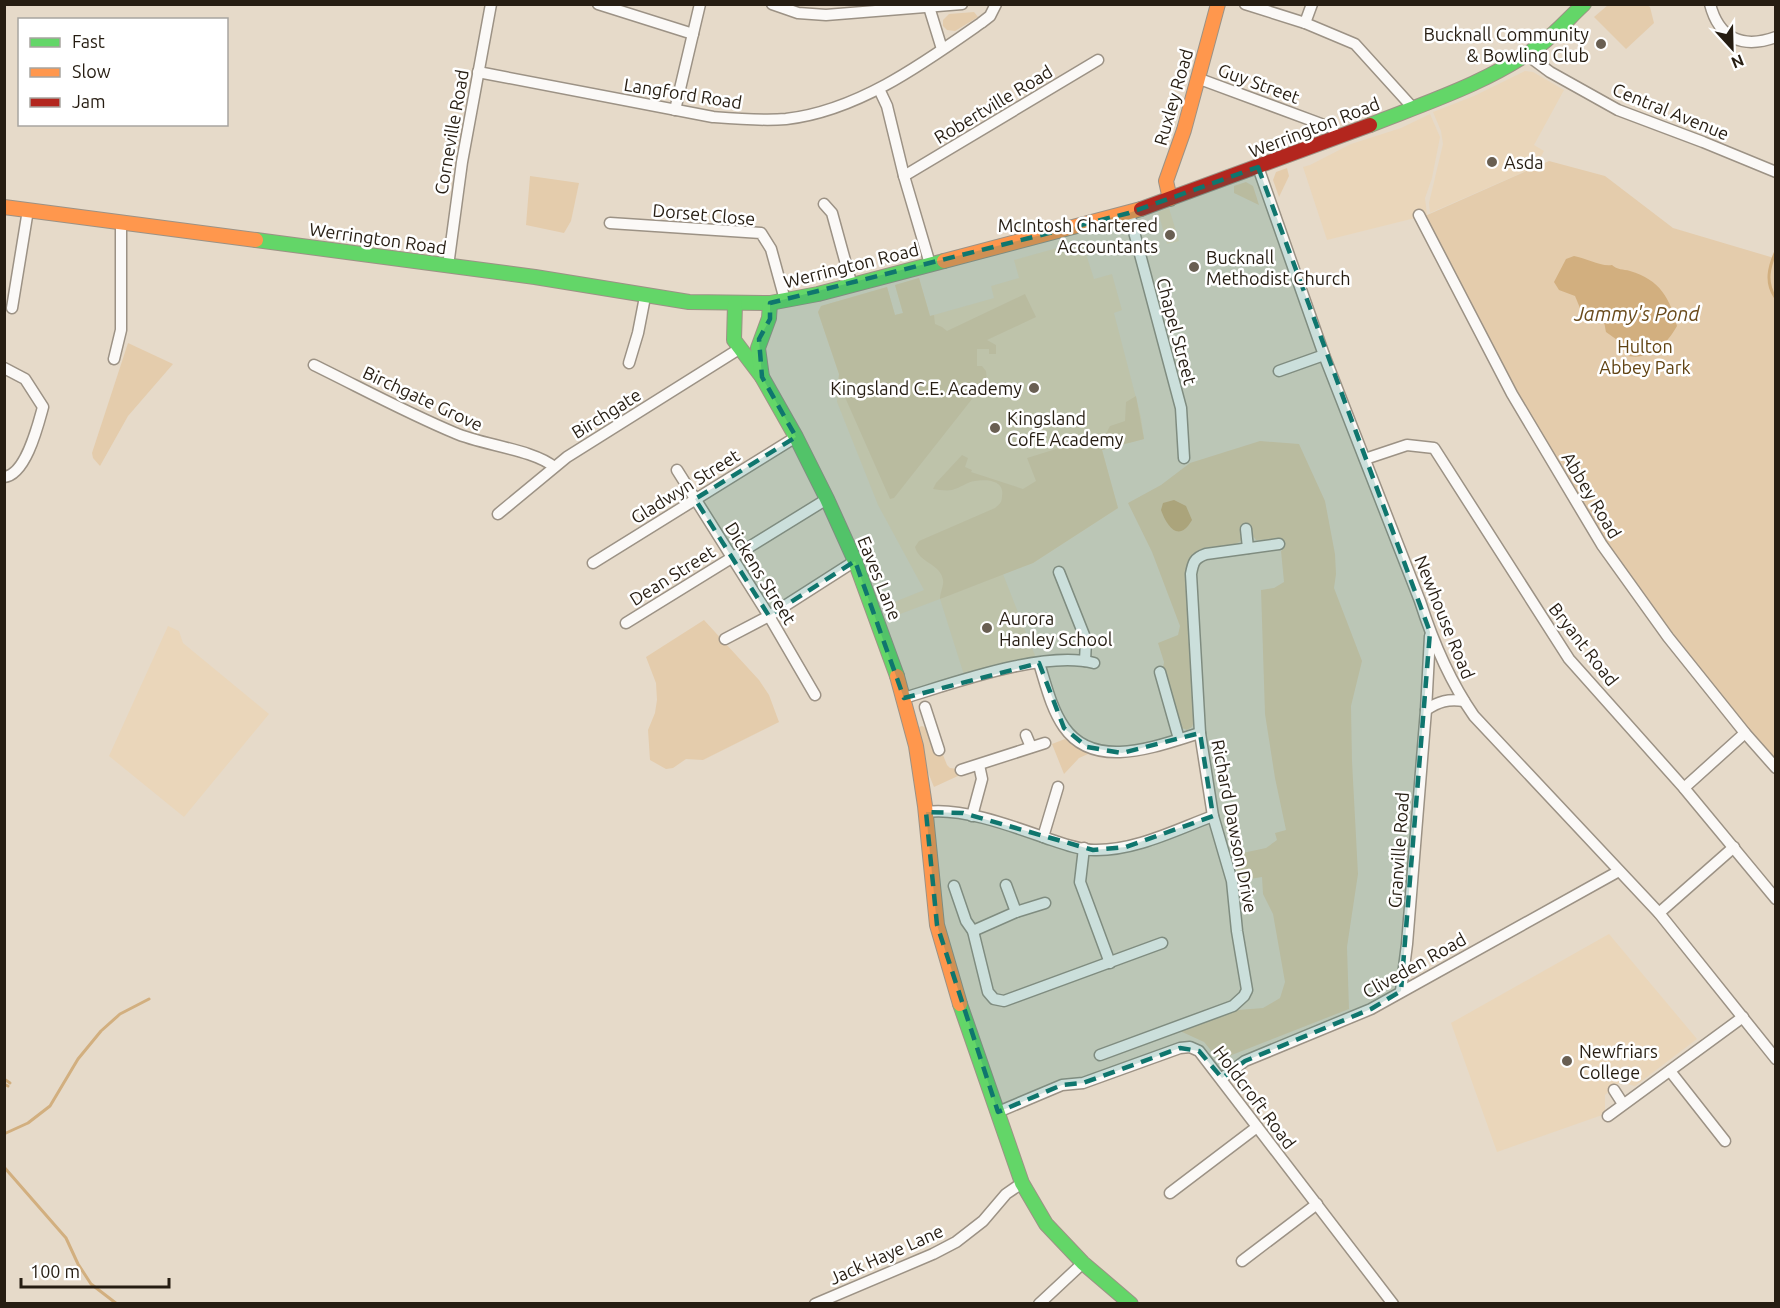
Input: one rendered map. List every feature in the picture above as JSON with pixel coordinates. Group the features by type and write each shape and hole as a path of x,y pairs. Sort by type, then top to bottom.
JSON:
{"main road":[{"name":"Ruxley Road","path":"1170,199 1166,181 1184,130 1218,4"},
{"name":"Werrington Road","path":"4,207 592,286 645,297 689,302 770,303 852,285 1129,213 1258,167 1482,80 1527,55 1560,29 1584,4"},
{"name":"Eaves Lane","path":"762,377 759,339 770,320 770,303"},
{"name":"Eaves Lane","path":"735,304 734,340 762,377 827,499 855,561 892,660 910,723 926,809 937,925 968,1030 1022,1183 1046,1224 1083,1263 1131,1304"}],"street":[{"name":"Corneville Road","path":"448,266 453,217 491,4"},
{"path":"598,4 693,34"},
{"path":"675,110 700,4"},
{"path":"771,4 790,11 816,15 962,4"},
{"name":"Langford Road","path":"478,72 675,110 728,118 785,119 820,112 879,89 987,18 996,4"},
{"path":"1245,4 1305,23 1355,44 1413,108"},
{"path":"1305,23 1312,4"},
{"path":"1710,4 1714,18 1733,38 1746,43 1763,42 1776,37"},
{"path":"929,7 942,49"},
{"name":"Central Avenue","path":"1527,55 1550,72 1618,110 1776,172"},
{"name":"Robertville Road","path":"904,176 1098,60"},
{"name":"Guy Street","path":"1197,78 1332,128 1337,137"},
{"path":"879,89 887,106 904,176 930,264"},
{"name":"Newhouse Road","path":"1258,167 1324,355 1448,674 1474,716 1659,913 1776,1059"},
{"path":"824,204 832,213 852,285"},
{"path":"12,308 28,210"},
{"name":"Chapel Street","path":"1129,213 1181,408 1185,458"},
{"name":"Abbey Road","path":"1419,215 1512,394 1602,545 1668,637 1745,734 1776,768"},
{"path":"114,359 121,330 121,222"},
{"name":"Dorset Close","path":"610,223 760,233 771,249 785,300"},
{"path":"629,363 645,297"},
{"name":"Birchgate","path":"498,514 567,457 739,349"},
{"path":"1279,371 1324,355"},
{"name":"Birchgate Grove","path":"314,365 455,433 483,444 540,457 554,467"},
{"path":"4,368 25,379 43,407 35,434 21,466 10,477 4,477"},
{"name":"Gladwyn Street","path":"593,563 796,437"},
{"name":"Bryant Road","path":"1365,459 1407,445 1434,448 1569,659 1684,788 1776,899"},
{"name":"Dickens Street","path":"677,470 769,616 815,695"},
{"name":"Dean Street","path":"626,623 827,499"},
{"path":"1246,530 1248,548"},
{"name":"Richard Dawson Drive","path":"1100,1055 1233,1006 1247,990 1237,931 1232,881 1213,816 1200,733 1191,574 1193,562 1198,556 1279,544"},
{"path":"725,639 769,616 855,561"},
{"path":"904,698 986,674 1039,663 1090,662 1086,640 1059,572"},
{"name":"Granville Road","path":"1401,991 1407,944 1426,710 1430,632"},
{"path":"1039,663 1055,711 1064,728 1072,737 1087,747 1105,752 1122,753 1200,733"},
{"path":"1160,672 1179,739"},
{"path":"1426,710 1438,702 1449,699 1464,701"},
{"path":"925,707 939,750"},
{"path":"910,723 928,719"},
{"path":"1684,788 1745,734"},
{"path":"1026,735 1031,747"},
{"path":"961,770 1045,743"},
{"path":"972,816 982,779 979,765"},
{"path":"1043,837 1058,787"},
{"path":"926,809 972,816 1093,850 1126,847 1213,816"},
{"path":"1659,913 1734,847"},
{"path":"1084,848 1080,882 1110,963"},
{"name":"Cliveden Road","path":"1222,1078 1245,1061 1371,1009 1619,871"},
{"path":"1006,885 1016,912"},
{"path":"954,886 966,921 973,931 988,992 994,999 1004,1001 1162,943"},
{"path":"973,931 1016,912 1045,903"},
{"path":"1608,1116 1743,1017"},
{"name":"Holdcroft Road","path":"998,1113 1062,1084 1083,1083 1180,1048 1190,1047 1199,1051 1222,1078 1393,1304"},
{"path":"1670,1071 1725,1141"},
{"path":"1614,1090 1623,1104"},
{"path":"1170,1193 1257,1127"},
{"name":"Jack Haye Lane","path":"815,1304 956,1242 983,1221 1006,1194 1022,1183"},
{"path":"1242,1262 1317,1204"},
{"path":"1039,1304 1052,1300 1083,1263"}],"highlighted area":[{"path":"1258,167 1430,632 1401,991 1371,1009 1245,1061 1222,1078 1199,1051 1180,1048 1083,1083 1062,1085 998,1112 937,925 926,812 963,813 1093,850 1126,847 1213,816 1200,733 1122,753 1087,747 1064,728 1039,663 904,698 855,561 769,616 695,499 796,437 762,377 759,339 770,319 770,303 1129,213"}],"shaded area":[{"path":"1525,71 1533,72 1564,90 1534,145 1544,151 1535,167 1430,213 1429,203 1443,144 1441,131 1433,112 1474,96"},
{"path":"1430,114 1440,137 1432,178 1425,198 1427,215 1327,240 1303,167 1351,144 1401,128"},
{"path":"1169,208 1179,241 1167,244 1158,212"},
{"name":"Kingsland CofE Academy","path":"1082,241 1094,279 1112,274 1122,310 1114,313 1141,417 1144,439 1102,450 1118,508 1033,563 1003,574 1036,658 964,675 940,599 887,619 882,607 924,590 878,505 837,402 839,374 818,312 821,306 887,287 895,315 903,313 895,285 919,278 930,316 994,298 991,286 1019,278 1014,260"},
{"path":"168,626 179,631 183,643 269,714 184,817 109,756"},
{"name":"Newfriars College","path":"1609,934 1697,1039 1635,1086 1620,1082 1605,1095 1605,1114 1497,1152 1451,1023"}],"green space":[{"path":"1608,5 1647,5 1650,7 1654,23 1626,49 1594,17"},
{"path":"974,12 978,17 955,31 947,30 943,26 943,20 949,14"},
{"name":"Hulton Abbey Park","path":"1549,161 1605,176 1673,228 1774,258 1775,762 1672,636 1605,543 1516,394 1425,216"},
{"path":"1287,168 1289,176 1279,197 1273,180 1276,172"},
{"path":"530,176 579,183 571,221 564,233 526,225"},
{"path":"1246,182 1253,186 1259,205 1234,193 1234,186"},
{"path":"919,278 930,316 934,315 935,324 947,331 1025,294 1036,317 987,340 996,345 996,354 989,354 989,349 977,349 977,366 982,366 986,371 987,380 894,498 890,499 844,395 837,397 839,374 818,312 821,306 887,287 895,315 903,313 895,285"},
{"path":"128,343 173,364 128,416 100,466 92,453"},
{"path":"1136,396 1144,439 1102,450 1118,508 1033,563 940,599 943,582 941,575 921,557 915,547 919,541 995,508 1002,498 1001,487 989,481 979,480 952,490 933,489 962,455 968,458 965,467 972,470 971,472 1023,489 1036,481 1027,458 1069,445 1097,442 1106,434 1110,426 1125,421 1126,402"},
{"path":"1260,441 1299,444 1325,501 1335,554 1334,588 1362,661 1351,706 1358,874 1347,947 1349,1009 1219,1060 1204,1042 1180,1031 1238,1010 1263,1008 1280,998 1285,982 1273,914 1263,894 1262,877 1239,881 1233,855 1266,848 1277,840 1275,833 1286,830 1265,714 1261,590 1274,588 1284,582 1281,551 1284,548 1283,539 1256,540 1252,535 1251,525 1242,525 1242,540 1227,546 1202,549 1190,560 1187,572 1194,721 1192,727 1187,730 1179,727 1162,674 1164,662 1158,643 1178,635 1180,626 1152,552 1128,503 1161,485 1190,463"},
{"path":"704,620 759,680 769,695 779,722 703,760 686,759 673,768 666,769 650,760 648,730 655,713 657,700 656,683 646,657"},
{"path":"922,726 926,728 941,750 947,765 957,769 960,775 934,787 925,765 916,728"},
{"path":"1065,739 1088,754 1079,758 1064,774 1052,744"}],"water":[{"name":"Jammy's Pond","path":"1574,256 1630,271 1649,279 1662,291 1671,307 1677,326 1662,346 1641,356 1624,355 1627,347 1606,332 1602,315 1596,309 1580,308 1575,296 1559,290 1554,282 1566,259"},
{"path":"1174,500 1186,506 1192,520 1183,531 1170,527 1161,510 1163,503"}],"waterway":[{"path":"1775,297 1770,286 1769,274 1776,251"},
{"path":"6,1133 28,1123 50,1106 78,1059 101,1031 120,1014 149,999"},
{"path":"4,1079 10,1083"},
{"path":"4,1084 8,1086"},
{"path":"4,1167 66,1238 78,1264 91,1284 117,1304"}],"traffic: fast":[{"path":"1370,125 1480,81 1501,70 1540,45 1584,4"},
{"path":"256,240 535,277 689,302 770,303 818,294 944,261"},
{"path":"762,377 758,348 769,318 770,303"},
{"path":"735,304 734,340 762,377 827,499 855,561 897,676"},
{"path":"960,1004 1022,1183 1046,1224 1083,1263 1131,1304"}],"traffic: slow":[{"path":"1170,199 1166,181 1184,130 1218,4"},
{"path":"4,207 256,240"},
{"path":"944,261 1141,209"},
{"path":"897,676 916,746 925,806 937,925 960,1004"}],"traffic: jam":[{"path":"1141,209 1370,125"}],"place":[{"name":"Bucknall Community & Bowling Club","path":"1601,44"},
{"name":"Asda","path":"1492,162"},
{"name":"McIntosh Chartered Accountants","path":"1170,235"},
{"name":"Bucknall Methodist Church","path":"1194,267"},
{"name":"Kingsland C.E. Academy","path":"1034,388"},
{"name":"Kingsland CofE Academy","path":"995,428"},
{"name":"Aurora Hanley School","path":"987,628"},
{"name":"Newfriars College","path":"1567,1061"}]}
